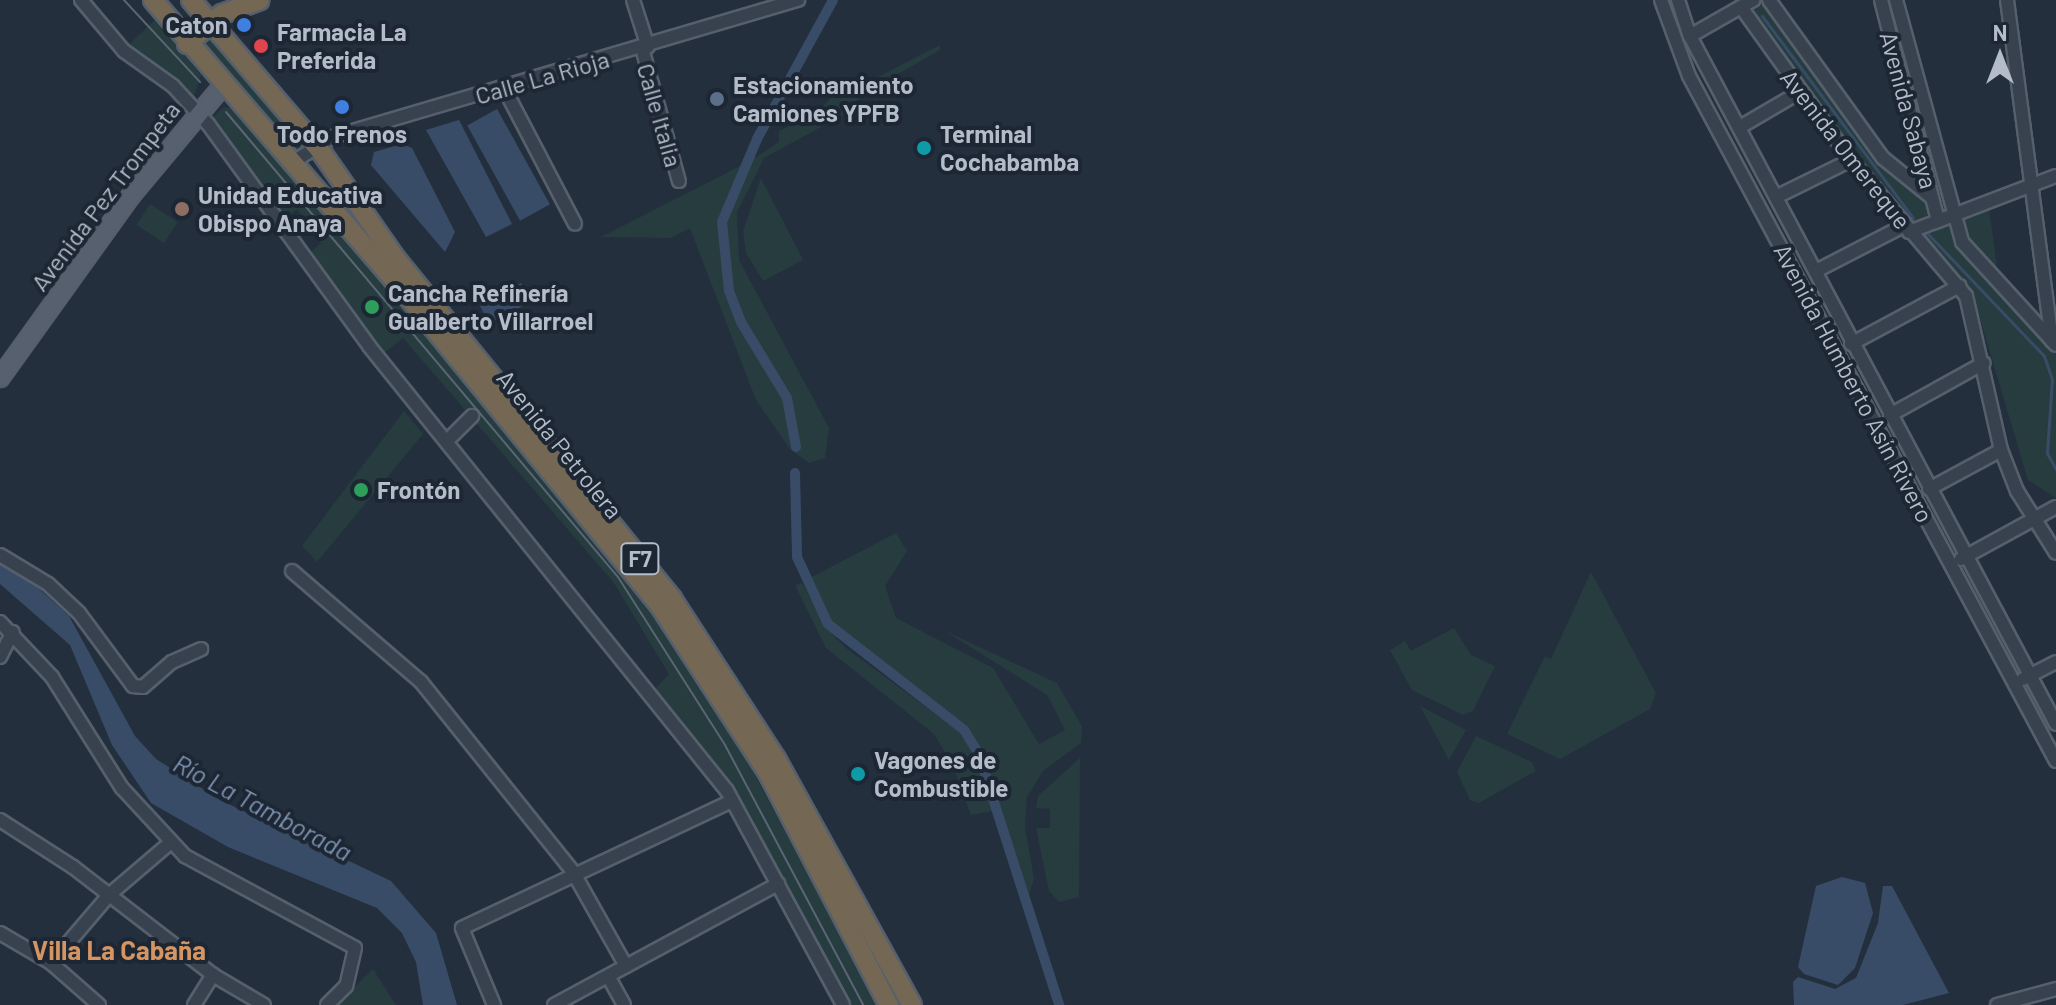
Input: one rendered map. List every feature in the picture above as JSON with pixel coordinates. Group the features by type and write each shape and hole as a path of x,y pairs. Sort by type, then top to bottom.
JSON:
{"highway":[{"name":"Avenida Petrolera","path":"153,0 290,164 404,292 660,606 768,773 889,1005"},
{"name":"Avenida Petrolera","path":"191,0 316,147 396,259 644,563 736,690 912,1005"},
{"path":"187,44 230,10 260,0"}],"main road":[{"name":"Avenida Pez Trompeta","path":"0,378 198,113 224,84"}],"street":[{"path":"81,0 124,51 173,86 198,113 315,274 449,439 732,801 843,1005"},
{"name":"Calle Italia","path":"633,0 679,181"},
{"name":"Calle La Rioja","path":"290,164 332,137 645,48 798,0"},
{"name":"Avenida Humberto Asín Rivero","path":"1661,0 1689,76 2056,761"},
{"name":"Avenida Humberto Asín Rivero","path":"1678,0 1690,36 1816,271 1851,344 2056,724"},
{"name":"Avenida Omereque","path":"1769,0 1883,158 1931,197"},
{"name":"Avenida Sabaya","path":"1881,0 1938,221"},
{"name":"Avenida Sabaya","path":"1896,0 1952,215"},
{"path":"2007,0 2054,343"},
{"path":"1690,36 1747,3"},
{"name":"Avenida Omereque","path":"1747,3 1800,92 1906,229 1959,286"},
{"path":"504,88 575,224"},
{"path":"1740,127 1800,92"},
{"path":"1776,197 1851,160"},
{"path":"1816,271 1906,229 1938,221 2056,176"},
{"name":"Avenida Omereque","path":"1952,215 1962,242 2054,343"},
{"path":"1851,344 1959,286 1984,363 2001,450 2017,491 2056,553"},
{"path":"1890,415 1984,363"},
{"path":"449,439 472,416"},
{"path":"1929,489 2001,450"},
{"path":"1952,564 2056,507"},
{"path":"0,555 48,584 79,613 133,686 143,687 172,662 201,649"},
{"path":"292,571 421,682 573,872 626,966"},
{"path":"0,622 13,632 52,677 122,788 185,856 291,917 355,948 346,986 327,1005"},
{"path":"0,657 13,632"},
{"path":"2014,684 2056,662"},
{"path":"494,1005 462,928 573,872 732,801"},
{"path":"0,820 109,895 213,975 264,1005"},
{"path":"51,963 109,895 171,842"},
{"path":"554,1005 778,884"},
{"path":"1,937 51,963 99,1005"},
{"path":"194,1005 213,975"},
{"path":"608,976 624,1005"},
{"path":"1997,1005 2056,989"}],"green space":[{"path":"1764,3 1888,171 1926,202 1931,213 1911,225 1858,159 1751,13"},
{"path":"156,19 201,75 194,96 127,46"},
{"path":"210,40 303,145 294,151 202,47"},
{"path":"940,45 940,50 865,93 841,116 764,158 737,212 739,260 829,428 825,458 809,463 790,449 756,400 690,228 671,238 601,237 750,161 779,142 779,131 812,115 837,93 839,97"},
{"path":"224,107 231,108 336,227 627,575 742,751 877,1005 850,1005 735,793 654,690 669,674 614,583 403,338 384,353 309,253 321,243 297,209 285,219 212,118"},
{"path":"761,178 803,260 763,281 746,253 743,232"},
{"path":"150,204 178,222 164,243 136,225"},
{"path":"1989,208 1998,275 1969,240 1963,218"},
{"path":"1949,224 1955,244 2056,354 2056,498 2028,480 1972,292 1920,234"},
{"name":"Frontón","path":"404,411 423,434 317,562 302,546"},
{"path":"896,533 907,551 885,586 896,618 993,668 1039,744 1065,730 1047,695 945,631 1057,683 1082,727 1081,743 1043,771 1027,797 1025,827 1034,879 1028,897 980,748 968,731 845,637 829,621 808,579"},
{"path":"1591,572 1656,693 1650,709 1560,759 1507,734 1545,656 1551,659"},
{"path":"802,583 829,631 846,648 957,730 973,751 993,811 971,815 953,766 934,734 826,648 795,585"},
{"path":"1454,628 1471,655 1495,666 1473,711 1463,715 1412,690 1390,650 1405,641 1411,651"},
{"path":"1420,706 1466,730 1449,760"},
{"path":"1476,736 1532,762 1536,771 1479,803 1470,800 1457,772"},
{"path":"1080,758 1079,897 1059,902 1049,891 1036,828 1050,828 1050,809 1036,808 1038,796"},
{"path":"373,969 396,1005 336,1005"}],"water":[{"path":"497,109 550,204 520,221 467,125"},
{"path":"459,120 512,224 486,237 426,130"},
{"path":"402,144 412,148 455,232 445,252 371,165 374,152"},
{"path":"521,283 531,302 489,324 480,305"},
{"name":"Río La Tamborada","path":"0,564 26,577 69,616 135,736 156,759 220,800 391,881 436,933 457,1005 423,1005 416,962 402,933 377,908 228,847 151,803 112,745 70,645 0,584"},
{"path":"1842,877 1865,883 1873,913 1855,968 1838,985 1804,974 1798,967 1816,886"},
{"path":"1883,886 1892,886 1949,993 1903,1005 1794,1005 1793,982 1798,977 1835,989 1856,978 1878,923"}],"waterway":[{"path":"796,447 787,398 741,322 729,291 722,222 757,139 833,0"},
{"path":"1762,16 1913,218"},
{"path":"1927,233 2044,356 2052,379 2047,453 2056,469"},
{"path":"795,473 797,557 828,624 964,730 978,752 1059,1005"}],"tram line":[{"path":"124,0 200,82"},
{"path":"226,112 618,577 725,745 863,1005"}],"place":[{"name":"Caton","path":"244,25"},
{"name":"Farmacia La Preferida","path":"261,46"},
{"name":"Estacionamiento Camiones YPFB","path":"717,99"},
{"name":"Todo Frenos","path":"342,107"},
{"name":"Terminal Cochabamba","path":"924,148"},
{"name":"Unidad Educativa Obispo Anaya","path":"182,209"},
{"name":"Cancha Refinería Gualberto Villarroel","path":"372,307"},
{"name":"Frontón","path":"361,490"},
{"name":"Vagones de Combustible","path":"858,774"}],"district":[{"name":"Villa La Cabaña","path":"119,950"}]}
